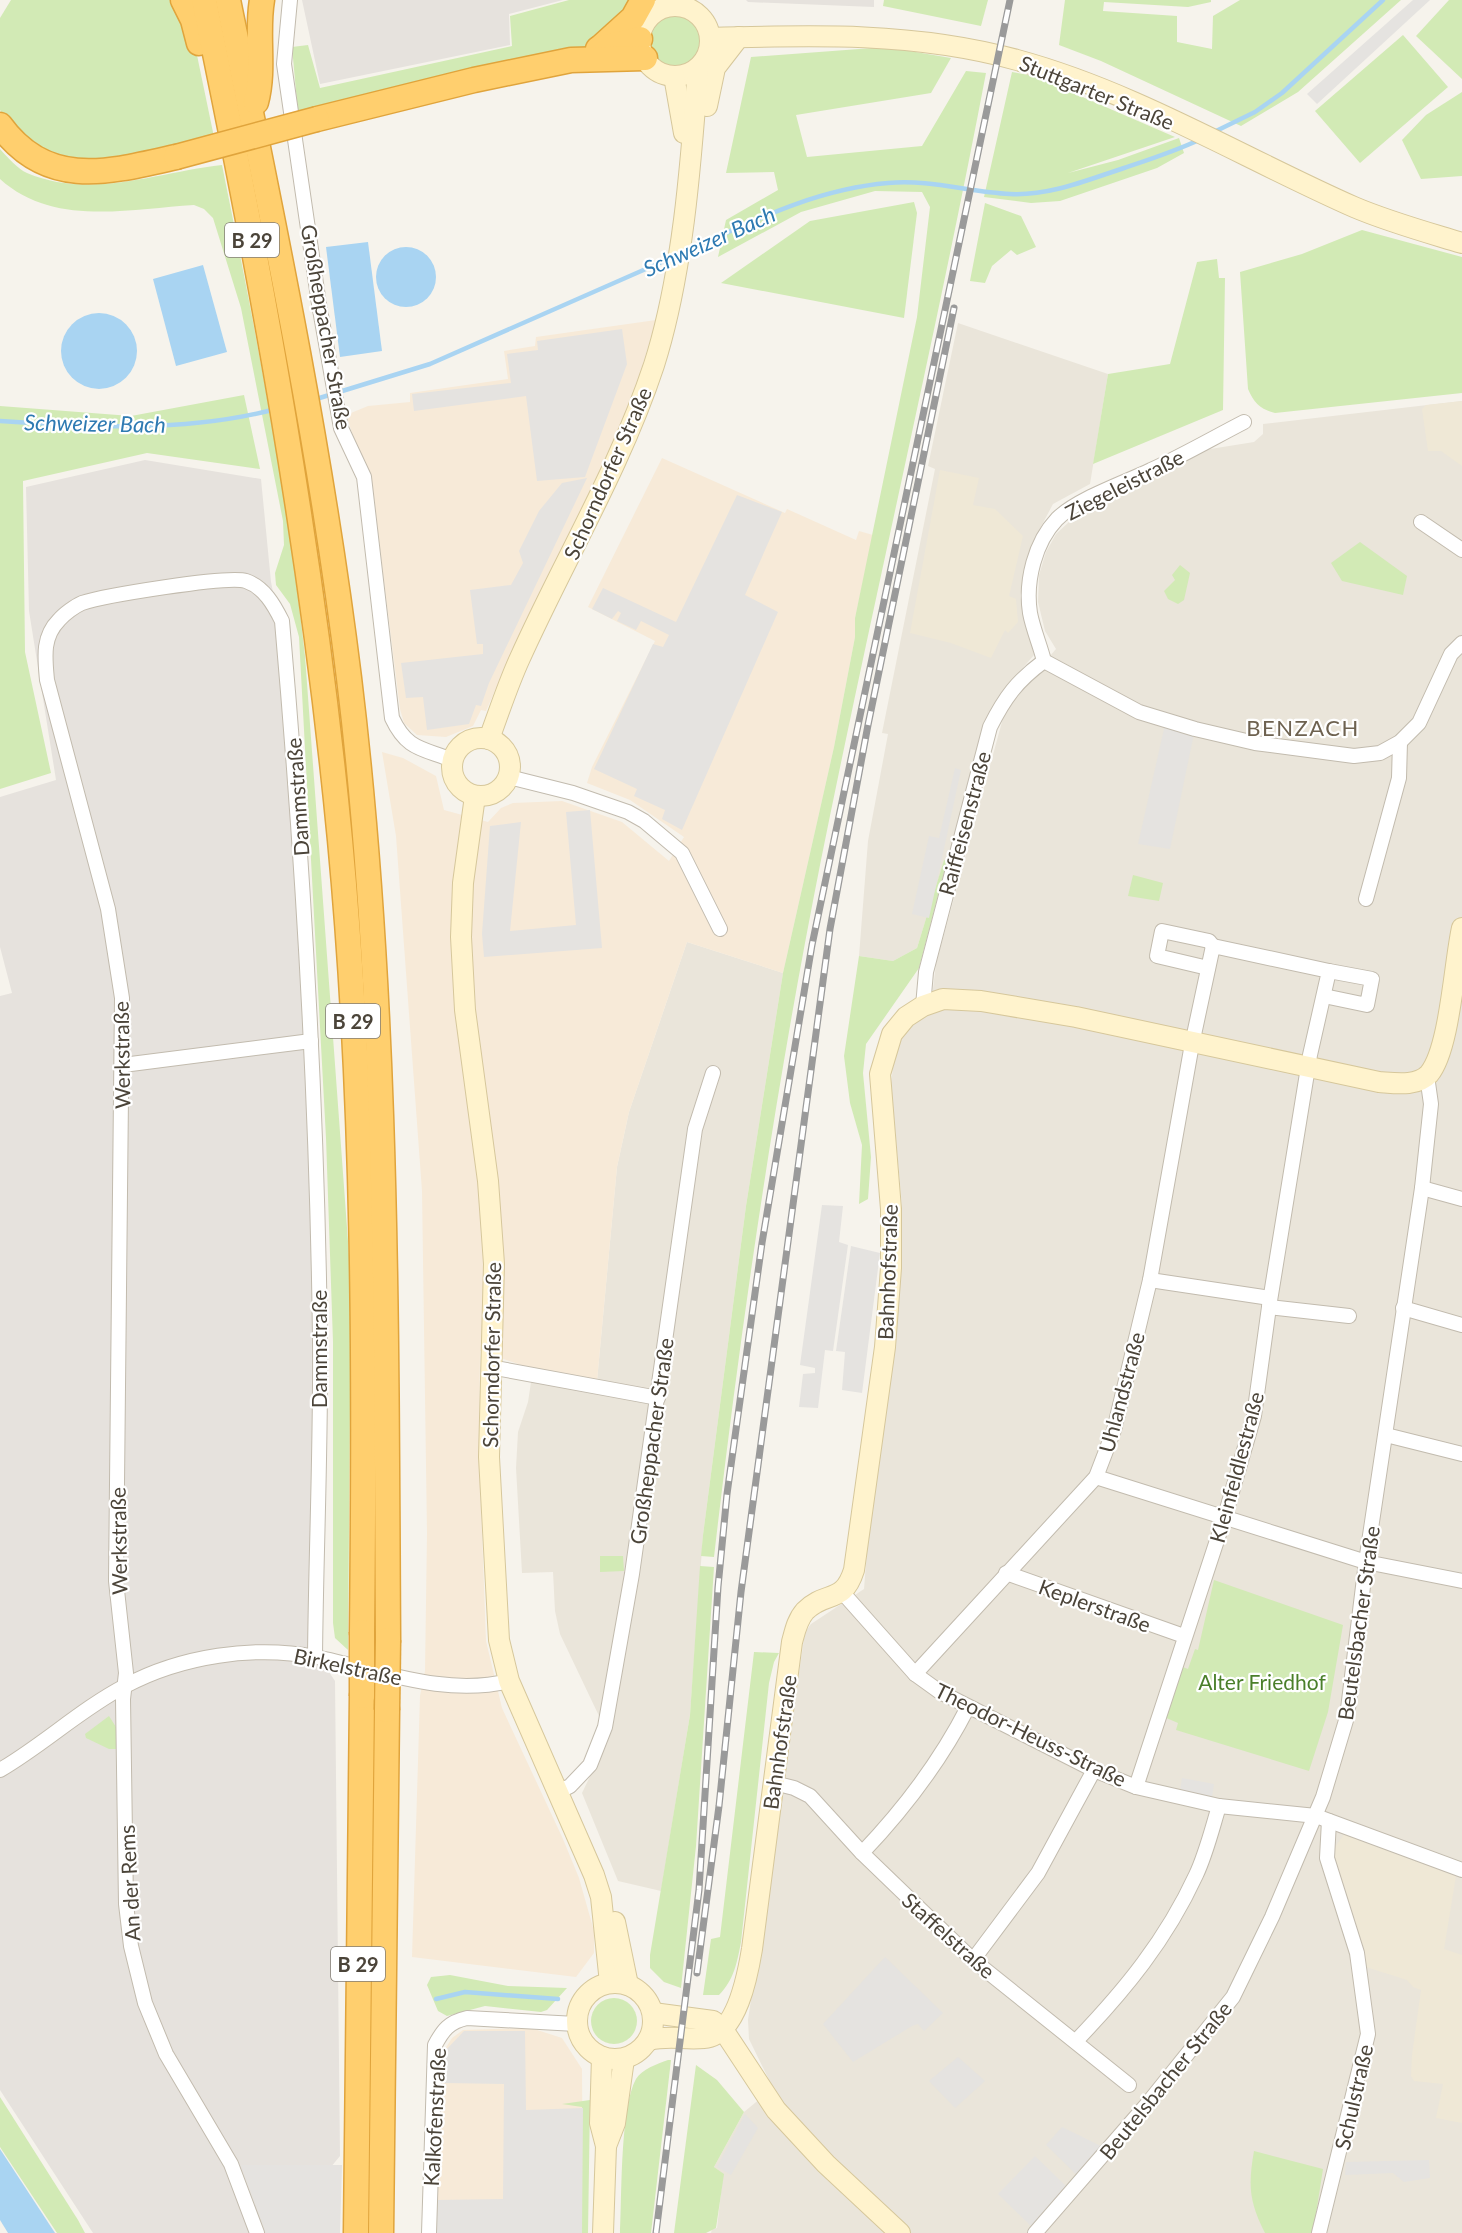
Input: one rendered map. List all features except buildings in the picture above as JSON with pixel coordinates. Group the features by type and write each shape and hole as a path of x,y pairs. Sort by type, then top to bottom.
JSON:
{"highway":[{"name":"B 29","path":"183,0 193,20 202,55 221,81"},
{"name":"B 29","path":"204,0 284,407 324,683 351,973 361,1186 362,1696 356,2233"},
{"name":"B 29","path":"228,0 308,401 349,681 375,970 382,1107 387,1293 388,1640 381,2233"},
{"path":"252,114 261,84 259,47 262,0"},
{"path":"571,60 600,48 628,24 669,3"},
{"path":"600,48 642,48"},
{"path":"0,125 21,148 37,159 76,171 120,169 176,157 474,80 642,48"}],"street":[{"name":"Großheppacher Straße","path":"291,0 284,64 340,428 364,477 392,718 400,735 412,745 452,760"},
{"path":"669,3 703,19 710,38 705,60 687,75 674,76 657,71 642,48 646,23 669,3"},
{"name":"Stuttgarter Straße","path":"710,38 797,34 871,37 964,48 1018,60 1060,74 1192,131 1357,208 1462,243"},
{"name":"Schorndorfer Straße","path":"686,196 706,112 710,83 715,68 739,37"},
{"name":"Schorndorfer Straße","path":"489,739 519,659 608,483 654,364 675,268 686,196 698,68"},
{"name":"Schorndorfer Straße","path":"674,76 684,122 686,196"},
{"name":"Ziegeleistraße","path":"1044,661 1030,614 1028,590 1033,562 1044,537 1058,518 1095,495 1153,469 1244,422"},
{"path":"1421,522 1462,550"},
{"name":"Dammstraße","path":"234,579 258,587 272,603 282,621 300,832 311,1041 320,1340 315,1657"},
{"name":"Werkstraße","path":"125,1686 116,1557 122,998 108,909 46,680 45,644 59,620 80,604 154,589 234,579"},
{"path":"1044,661 1139,712 1255,743 1354,756 1380,753 1400,742 1419,723 1451,654 1462,643"},
{"name":"Raiffeisenstraße","path":"923,1005 929,962 990,727 1003,701 1021,678 1044,661"},
{"path":"489,739 498,743 509,758 509,777 505,784 492,795 476,796 459,787 452,770 452,760 456,752 470,740 489,739"},
{"path":"1366,899 1399,778 1400,742"},
{"path":"509,777 573,793 628,812 644,822 682,854 720,928"},
{"name":"Schorndorfer Straße","path":"476,796 466,854 461,937 465,1010 488,1181 493,1252 489,1457 499,1640 509,1682 601,1897 619,1984"},
{"name":"Beutelsbacher Straße","path":"1035,2233 1148,2103 1233,1997 1272,1917 1316,1816 1347,1717 1366,1562 1422,1188 1431,1104 1432,1068 1446,1027 1462,928"},
{"path":"1208,968 1157,956 1162,931 1209,942 1213,946 1372,979 1367,1005 1324,996"},
{"name":"Uhlandstraße","path":"915,1674 1096,1477 1114,1430 1150,1280 1192,1044 1213,946"},
{"name":"Kleinfeldlestraße","path":"1136,1786 1225,1515 1254,1416 1308,1068 1329,971"},
{"name":"Bahnhofstraße","path":"722,2028 735,2011 746,1983 792,1642 797,1624 804,1612 815,1603 843,1593 854,1570 885,1347 891,1268 891,1209 880,1074 891,1034 906,1017 923,1005 943,999 981,1001 1076,1017 1192,1044 1379,1082 1406,1084 1432,1068"},
{"path":"123,1065 311,1041"},
{"name":"Großheppacher Straße","path":"558,1792 570,1786 590,1765 605,1727 635,1555 695,1129 713,1073"},
{"path":"1422,1188 1462,1199"},
{"path":"1150,1280 1349,1316"},
{"path":"1403,1308 1462,1325"},
{"path":"490,1368 658,1398"},
{"path":"1386,1435 1462,1454"},
{"path":"1096,1477 1225,1515 1366,1562 1462,1581"},
{"name":"Keplerstraße","path":"1006,1573 1184,1636"},
{"name":"Theodor-Heuss-Straße","path":"843,1593 915,1674 968,1707 1094,1770 1136,1786 1219,1806 1316,1816 1462,1870"},
{"name":"Birkelstraße","path":"0,1770 125,1686 176,1665 224,1656 282,1652 315,1657 445,1686 484,1688 509,1682"},
{"name":"An der Rems","path":"125,1686 126,1904 134,1958 145,2004 166,2054 231,2164 257,2233"},
{"path":"862,1854 900,1814 921,1786 968,1707"},
{"path":"973,1960 1038,1873 1094,1770"},
{"name":"Staffelstraße","path":"774,1784 794,1788 810,1796 862,1854 973,1960 1129,2085"},
{"path":"1076,2041 1126,1988 1166,1933 1197,1874 1219,1806"},
{"name":"Schulstraße","path":"1319,2233 1368,2034 1357,1953 1327,1858 1329,1821"},
{"path":"619,1984 644,1995 652,2013 654,2022 649,2040 634,2055 624,2059 602,2057 584,2044 576,2024 577,2012 589,1992 619,1984"},
{"path":"652,2013 713,2021 722,2028 776,2110 826,2164 900,2233"},
{"name":"Kalkofenstraße","path":"429,2233 434,2055 435,2045 443,2030 454,2021 467,2018 576,2024"},
{"path":"649,2040 673,2036 704,2038 712,2036 722,2028"},
{"path":"602,2057 600,2123 606,2146 603,2233"},
{"path":"606,2146 615,2123 624,2059"}],"shaded area":[{"path":"302,0 563,0 509,14 510,45 320,84"},
{"path":"746,0 874,0 874,7 748,2"},
{"path":"1413,0 1430,0 1317,104 1307,94"},
{"path":"656,320 633,397 615,444 522,629 486,711 481,710 473,726 446,737 417,735 404,723 400,709 373,494 346,415 368,406 410,402 410,393 508,379 504,351 535,346 536,337"},
{"path":"958,323 1108,374 1090,484 1053,504 1035,538 1020,596 1034,655 1006,687 983,730 947,861 944,861 917,948 893,961 859,956 868,841 888,734 882,733 935,469 928,466"},
{"path":"622,329 627,364 585,477 537,481 526,396 414,411 412,394 511,383 507,354 538,350 537,341"},
{"path":"1462,401 1462,2233 711,2233 712,2229 717,2228 723,2174 714,2167 744,2112 773,2088 749,2039 748,2020 805,1632 811,1624 864,1589 868,1539 889,1385 902,1205 891,1086 893,1065 898,1046 907,1028 930,1013 936,964 1003,718 1019,692 1056,649 1045,631 1038,602 1039,575 1046,552 1056,534 1083,509 1204,450 1254,442 1263,434 1263,424"},
{"path":"1462,401 1462,466 1441,451 1428,451 1422,409 1426,405"},
{"path":"662,458 785,513 787,509 856,540 859,531 873,535 855,618 855,637 834,747 783,973 687,942 629,1112 617,1167 597,1381 533,1369 480,1351 479,1452 486,1641 502,1708 563,1839 579,1878 594,1931 594,1953 576,1977 412,1957 420,1696 425,1671 427,1533 422,1191 396,836 382,752 403,758 436,776 444,810 488,822 501,808 513,803 562,801 622,822 669,861 684,837 630,800 587,783 592,767 655,641 588,607"},
{"path":"145,460 261,479 271,582 279,622 306,1049 314,1319 315,1651 335,1681 340,2156 276,2233 93,2233 0,2090 0,996 12,993 0,947 0,797 56,780 29,611 26,487"},
{"path":"940,470 979,478 973,505 995,509 1023,536 1009,596 1016,599 1018,622 1008,633 1005,630 991,658 951,643 910,633"},
{"path":"587,478 489,683 481,706 476,705 469,724 427,730 423,697 406,698 401,663 483,654 483,644 477,644 470,590 511,585 523,563 519,551 539,511 562,483"},
{"path":"737,495 782,512 745,595 778,612 682,830 662,819 665,810 634,796 637,789 594,769 653,644 663,647 669,635 641,621 636,630 617,621 621,613 618,611 612,619 592,609 603,588 676,622"},
{"path":"1166,720 1195,729 1170,849 1138,844"},
{"path":"955,768 961,770 929,918 912,914 929,836 939,838"},
{"path":"590,810 602,948 484,957 482,934 490,826 521,822 510,931 576,925 566,812"},
{"path":"687,942 783,973 746,1206 703,1535 690,1715 661,1891 618,1881 582,1793 609,1737 560,1634 555,1611 553,1572 522,1573 516,1468 518,1432 528,1402 533,1369 597,1381 617,1167 629,1112"},
{"path":"822,1205 843,1206 839,1242 848,1245 833,1351 825,1350 818,1408 799,1407 803,1374 815,1373 815,1368 800,1365"},
{"path":"851,1246 880,1253 862,1393 842,1390 845,1352 836,1351"},
{"path":"1182,1778 1214,1784 1211,1804 1179,1797"},
{"path":"1345,1833 1456,1876 1444,1949 1462,1955 1462,2123 1436,2118 1443,2084 1414,2081 1411,2076 1421,1990 1413,1987 1407,1980 1366,1967 1332,1851"},
{"path":"885,1957 943,2013 924,2031 918,2024 912,2026 853,2062 823,2024"},
{"path":"531,2028 562,2038 582,2069 583,2233 434,2233 443,2052 452,2038 463,2030"},
{"path":"464,2031 525,2031 526,2110 583,2108 582,2233 436,2233 437,2200 503,2199 504,2084 445,2083 444,2052"},
{"path":"958,2057 985,2081 955,2108 929,2081"},
{"path":"745,2114 758,2128 731,2175 717,2167"},
{"path":"1062,2127 1109,2150 1083,2181 1046,2145"},
{"path":"1035,2156 1067,2187 1031,2226 998,2194"},
{"path":"1429,2160 1430,2178 1404,2182 1393,2173 1345,2175 1346,2162"},
{"path":"241,2165 342,2165 340,2233 266,2233"}],"green space":[{"path":"11,0 176,0 193,36 214,137 108,164 45,156 10,126 0,110 0,18"},
{"path":"569,0 630,0 623,19 581,50 298,113 292,47 308,45 320,88 512,46 510,16"},
{"path":"884,0 988,0 981,26 883,6"},
{"path":"1065,0 1211,0 1211,2 1188,7 1104,2 1103,11 1177,16 1177,42 1212,49 1213,16 1240,0 1401,0 1298,92 1241,126 1101,61 1059,45"},
{"path":"1449,0 1462,0 1462,79 1416,36"},
{"path":"670,16 680,16 693,23 700,36 700,46 693,59 680,66 670,66 661,62 654,55 650,46 650,36 654,27 661,20"},
{"path":"1403,35 1448,87 1360,163 1315,111"},
{"path":"886,47 951,58 931,93 796,115 807,157 922,146 966,71 986,73 947,270 841,761 804,947 760,1207 714,1557 701,1556 746,1206 783,973 834,747 855,637 855,618 917,317 930,207 922,192 875,191 801,212 718,257 726,220 778,190 774,172 726,173 751,57"},
{"path":"1012,72 1034,76 1175,137 1068,173 1118,160 1179,138 1184,153 1157,168 1060,201 1031,203 984,197"},
{"path":"1462,92 1462,176 1421,179 1402,140 1426,115"},
{"path":"0,149 16,166 27,173 51,181 75,184 124,182 222,165 280,471 305,656 351,1282 348,1650 335,1638 333,1623 333,1342 326,1138 299,637 290,604 276,585 275,573 284,545 283,521 241,308 213,218 204,209 194,205 92,212 43,204 21,194 0,179"},
{"path":"914,202 917,213 904,318 721,283 810,221"},
{"path":"985,203 1021,216 1036,247 1017,255 1011,250 992,266 985,283 970,281"},
{"path":"1362,230 1462,257 1462,393 1275,413 1265,410 1255,402 1248,389 1240,272 1302,254"},
{"path":"1217,259 1219,278 1225,278 1223,410 1093,464 1108,374 1170,364 1197,262"},
{"path":"244,395 260,469 147,453 23,481 25,652 51,773 0,789 0,406 131,416"},
{"path":"1360,542 1407,576 1403,595 1342,581 1331,563"},
{"path":"1180,565 1190,573 1184,600 1178,604 1168,599 1164,591 1175,580 1172,575"},
{"path":"944,860 947,861 919,968 866,1044 863,1073 871,1157 868,1199 859,1204 862,1145 850,1103 844,1056 859,956 893,961 917,948"},
{"path":"1133,875 1163,883 1159,901 1128,896"},
{"path":"600,1556 623,1556 624,1571 600,1572"},
{"path":"700,1566 714,1567 696,1846 681,1988 664,1982 650,1968 650,1955 690,1715"},
{"name":"Alter Friedhof","path":"1214,1580 1343,1625 1328,1712 1309,1771 1176,1730 1178,1723 1164,1717 1180,1666 1188,1669 1195,1649 1198,1650"},
{"path":"754,1652 779,1653 774,1662 769,1683 741,1942 734,1971 724,1989 719,1995 703,1995 711,1939 720,1937"},
{"path":"109,1716 116,1727 117,1749 109,1749 86,1738 85,1734"},
{"path":"450,1975 508,1986 567,1988 547,2010 541,2012 485,2006 447,2016 438,2011 427,1985 431,1977"},
{"path":"614,1998 630,2005 637,2021 630,2037 614,2044 598,2037 591,2021 598,2005"},
{"path":"671,2060 651,2233 620,2233 624,2131 631,2092 636,2079 642,2072"},
{"path":"696,2065 717,2080 744,2112 714,2167 724,2174 716,2228 706,2233 674,2233"},
{"path":"0,2097 85,2233 57,2233 0,2147"},
{"path":"590,2100 588,2233 580,2233 582,2107 562,2104"},
{"path":"1254,2151 1323,2169 1313,2233 1265,2233 1251,2193"}],"water":[{"path":"368,242 382,351 340,357 326,247"},
{"path":"406,247 423,252 431,260 436,277 431,294 423,302 406,307 389,302 381,294 376,277 381,260 389,252"},
{"path":"203,265 227,352 176,366 153,279"},
{"path":"99,313 113,316 126,324 134,337 137,351 134,365 126,378 113,386 99,389 85,386 72,378 64,365 61,351 64,337 72,324 85,316"},
{"path":"0,2149 55,2233 8,2233 0,2220"}],"waterway":[{"name":"Schweizer Bach","path":"1214,132 1255,112 1282,93 1383,0"},
{"name":"Schweizer Bach","path":"686,251 784,208 861,186 903,182 1010,194 1054,190 1163,155 1201,139"},
{"name":"Schweizer Bach","path":"313,400 430,364 673,257"},
{"name":"Schweizer Bach","path":"0,421 104,426 173,425 242,417 276,409"},
{"path":"436,1999 465,1992 558,1999"}],"railway":[{"path":"656,2233 699,1890 718,1587 727,1494 762,1243 812,945 1010,0"},
{"path":"697,1973 719,1806 741,1592 830,929 868,725 954,308"}],"district":[{"name":"BENZACH","path":"1303,727"}]}
